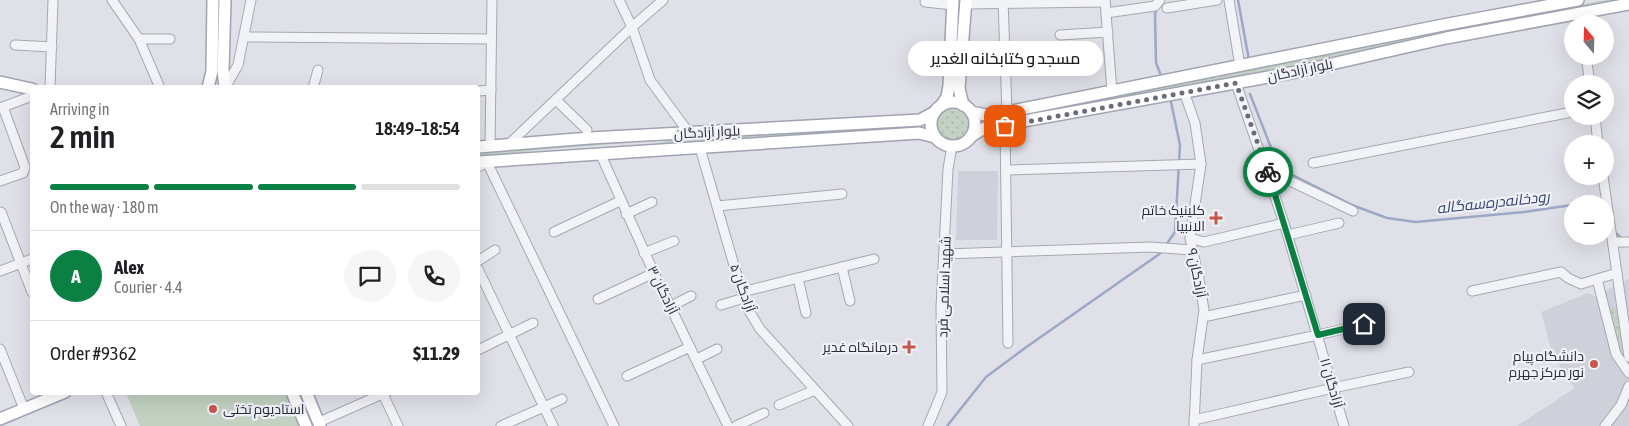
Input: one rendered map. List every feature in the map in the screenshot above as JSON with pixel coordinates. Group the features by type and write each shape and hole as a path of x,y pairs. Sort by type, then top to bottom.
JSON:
{"main road":[{"path":"209,85 212,71 213,0"},
{"path":"225,0 223,70 225,85"},
{"name":"بلوار آزادگان","path":"967,109 986,115 1007,112 1435,26 1576,0"},
{"path":"953,3 947,97 931,123 935,137 945,145 952,146 964,143 971,136 975,126 959,88 965,2"},
{"name":"بلوار آزادگان","path":"1591,15 1629,4"},
{"name":"بلوار آزادگان","path":"971,136 984,128 1005,126 1296,72 1460,35 1564,20"},
{"path":"1458,22 1457,31 1460,35"},
{"path":"1435,26 1441,30 1442,34 1437,40"},
{"path":"0,82 30,89"},
{"path":"938,109 954,103 967,109"},
{"name":"بلوار آزادگان","path":"480,147 920,120 938,109"},
{"name":"بلوار آزادگان","path":"481,164 637,151 919,133 935,137"},
{"path":"636,136 637,151"},
{"path":"0,420 58,395"},
{"path":"293,395 306,426"},
{"path":"307,395 320,424"}],"street":[{"path":"50,85 53,0"},
{"path":"112,0 139,38 159,85"},
{"path":"226,85 238,65 252,0"},
{"path":"490,146 492,0"},
{"path":"619,0 632,27 650,80 689,133"},
{"path":"509,144 663,0"},
{"path":"1167,8 1217,0"},
{"path":"1229,0 1240,66"},
{"path":"1003,1 1007,112"},
{"path":"965,2 1105,1 1112,92"},
{"path":"925,2 953,3"},
{"path":"1106,13 1158,3"},
{"path":"1060,35 1108,32"},
{"path":"244,37 491,39"},
{"path":"139,38 170,39"},
{"path":"15,45 52,47"},
{"path":"314,85 318,70"},
{"name":"آزادگان ۱۱","path":"1236,83 1284,222 1344,426"},
{"path":"480,91 490,90"},
{"name":"آزادگان ۹","path":"1184,92 1195,123 1201,164 1190,238 1204,310 1197,360 1194,423"},
{"path":"0,181 23,173 25,167 2,108 30,97"},
{"path":"556,100 586,130"},
{"path":"1313,163 1564,114"},
{"path":"1005,126 1008,343"},
{"name":"شهید اسلامی فرد","path":"928,426 942,392 942,308 948,169 952,146"},
{"name":"آزادگان ۵","path":"700,148 748,309 760,330 848,426"},
{"name":"آزادگان ۳","path":"600,154 644,253 697,358 728,426"},
{"path":"481,164 614,426"},
{"path":"1006,170 1201,164"},
{"path":"1267,170 1353,211"},
{"path":"717,206 842,194"},
{"path":"554,232 620,200"},
{"path":"626,214 652,202"},
{"path":"1,212 30,287"},
{"path":"1190,238 1204,242 1284,222"},
{"path":"1288,236 1339,223"},
{"path":"644,253 674,241"},
{"path":"1614,242 1629,242"},
{"path":"1613,245 1629,356"},
{"path":"945,254 1150,246 1192,250"},
{"path":"480,259 495,250"},
{"path":"721,305 743,295 798,278 874,258"},
{"path":"0,271 30,260"},
{"path":"842,266 850,302"},
{"path":"1472,291 1561,272 1568,278 1582,284 1617,273"},
{"path":"480,273 553,426"},
{"path":"598,299 654,273"},
{"path":"798,278 806,313"},
{"path":"1597,279 1616,354 1629,373"},
{"path":"1203,317 1306,295"},
{"path":"671,306 692,296"},
{"path":"480,349 533,323"},
{"path":"1197,360 1364,324"},
{"path":"627,376 690,347"},
{"path":"0,349 24,409"},
{"path":"697,358 717,349"},
{"path":"1194,423 1333,388 1409,372"},
{"path":"1605,426 1621,404 1629,386"},
{"path":"779,405 815,390"},
{"path":"107,395 121,426"},
{"path":"320,424 380,395"},
{"path":"385,395 398,426"},
{"path":"501,426 562,399"},
{"path":"736,426 764,412"}],"shaded area":[{"path":"958,171 998,171 997,240 956,240"},
{"name":"دانشگاه پیام نور مرکز جهرم","path":"1629,279 1629,426 1517,426 1575,388 1565,376 1552,352 1541,312 1588,293 1595,296"}],"green space":[{"path":"1606,0 1625,0 1461,30 1459,26"},
{"path":"1435,31 1437,34 1241,76 986,123 986,118"},
{"path":"952,109 958,110 963,114 967,119 967,131 963,136 958,140 952,141 946,140 941,136 937,131 936,125 937,119 941,114 946,110"},
{"path":"914,124 914,131 647,146 675,139"},
{"path":"604,141 626,143 538,150 480,158 480,153"},
{"path":"1613,307 1616,310 1623,351 1619,349 1610,311"},
{"name":"استادیوم تختی","path":"127,395 286,395 300,426 140,426"}],"waterway":[{"path":"1238,0 1249,60"},
{"path":"1157,8 1155,14 1156,63 1162,78"},
{"path":"1250,94 1279,168 1352,205 1387,218 1416,222 1524,212 1564,206"},
{"path":"1166,245 1175,232 1180,145 1170,97"},
{"name":"رودخانه‌دره‌سه‌گاله","path":"1614,231 1623,240"},
{"path":"947,426 986,377 1163,250"}],"way so far":[{"path":"1005,126 1236,83 1268,172"}],"place":[{"name":"مسجد و کتابخانه الغدیر","path":"1005,126"},
{"name":"کلینیک خاتم الانبیا","path":"1216,218"},
{"name":"درمانگاه غدیر","path":"909,347"},
{"name":"دانشگاه پیام نور مرکز جهرم","path":"1594,364"},
{"name":"استادیوم تختی","path":"213,409"}],"route":[{"path":"1268,172 1318,335 1364,324"}]}
